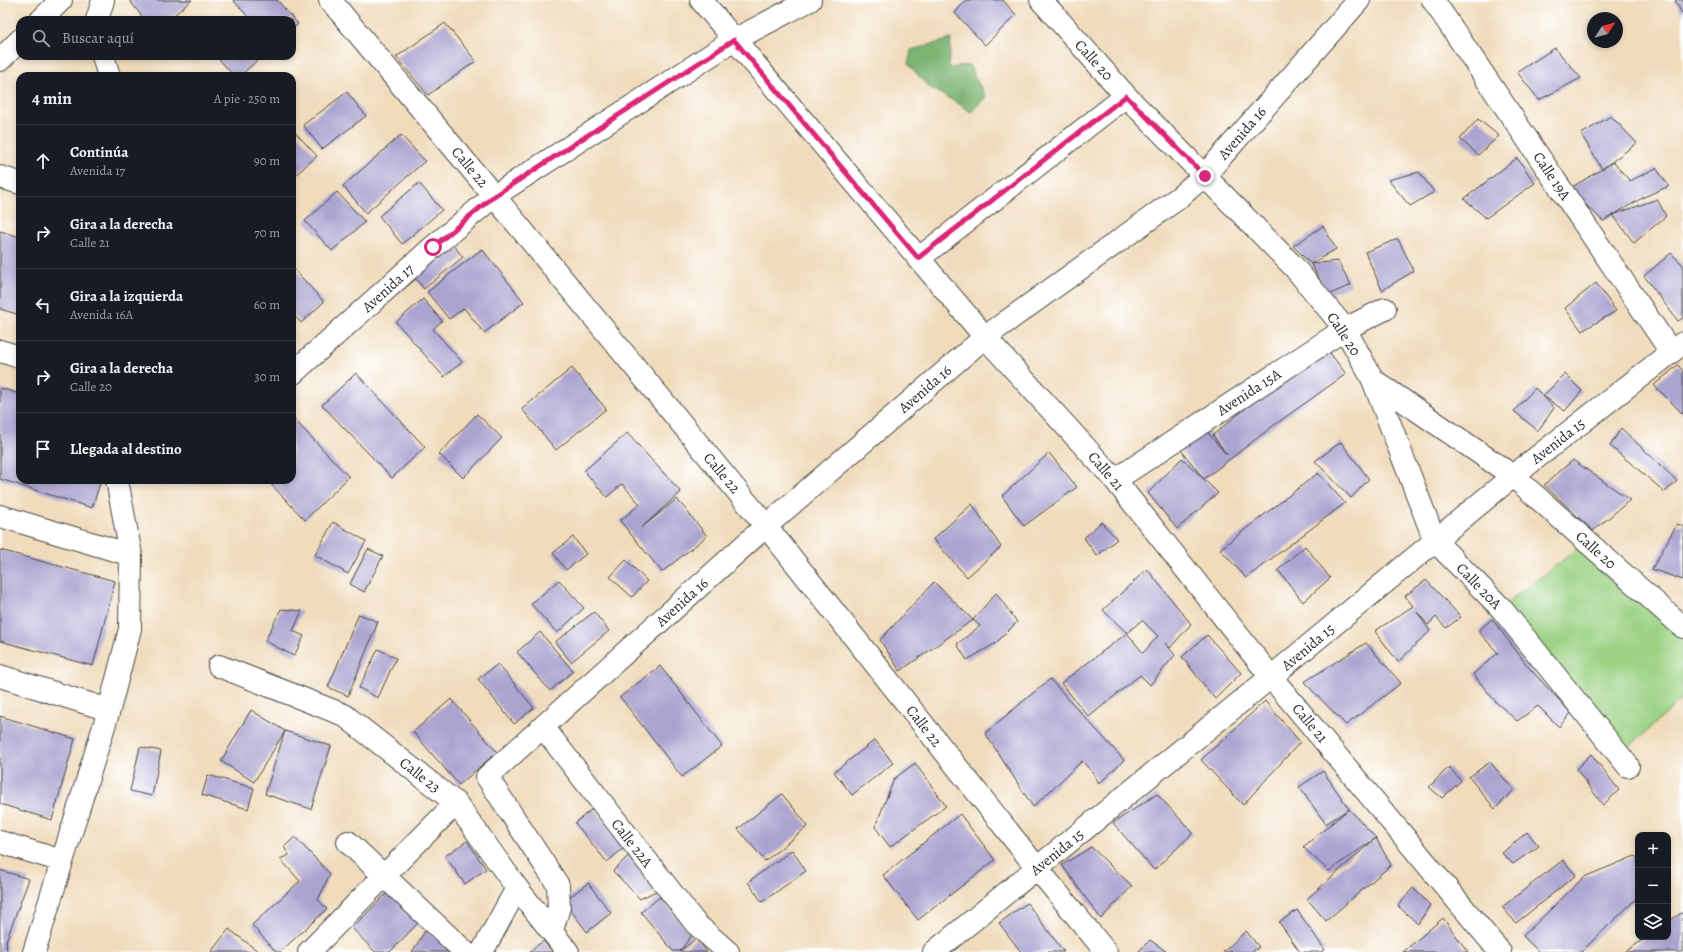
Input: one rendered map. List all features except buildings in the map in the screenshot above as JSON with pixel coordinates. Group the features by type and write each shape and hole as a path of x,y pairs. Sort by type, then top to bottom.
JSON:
{"street":[{"path":"45,16 61,0"},
{"path":"98,16 103,0"},
{"name":"Calle 22","path":"330,0 766,526 1037,868 1106,952"},
{"name":"Calle 21","path":"701,0 985,337 1115,480 1271,677 1500,952"},
{"name":"Avenida 17","path":"296,370 433,247 494,196 734,40 810,0"},
{"name":"Calle 20","path":"1041,0 1126,96 1294,267 1345,329 1373,380 1513,476 1683,627"},
{"name":"Avenida 16","path":"552,930 559,907 558,885 487,777 766,526 985,337 1177,198 1205,176 1359,0"},
{"name":"Calle 19A","path":"1433,0 1677,347"},
{"path":"0,60 16,44"},
{"path":"104,60 108,72"},
{"path":"918,258 1126,96"},
{"path":"0,178 16,182"},
{"name":"Avenida 15A","path":"1115,480 1345,329 1384,309"},
{"name":"Avenida 15","path":"934,952 1271,677 1513,476 1677,347"},
{"path":"0,350 16,356"},
{"name":"Calle 20A","path":"1373,380 1435,541 1501,608 1628,766"},
{"path":"34,952 109,710 130,628 131,555 118,484"},
{"path":"0,516 131,555"},
{"name":"Calle 23","path":"219,666 344,715 456,803 517,888 568,952"},
{"path":"0,676 109,710"},
{"name":"Calle 22A","path":"543,727 696,924 728,952"},
{"path":"309,952 456,803"},
{"path":"0,842 62,861"},
{"path":"348,842 466,952"},
{"path":"482,952 517,888"}],"green space":[{"path":"951,39 949,68 969,65 986,97 971,112 929,87 908,64 911,50"},
{"path":"1577,549 1683,637 1683,698 1628,748 1503,606"}],"route":[{"path":"433,247 494,196 734,40 918,258 1126,96 1205,176"}]}
